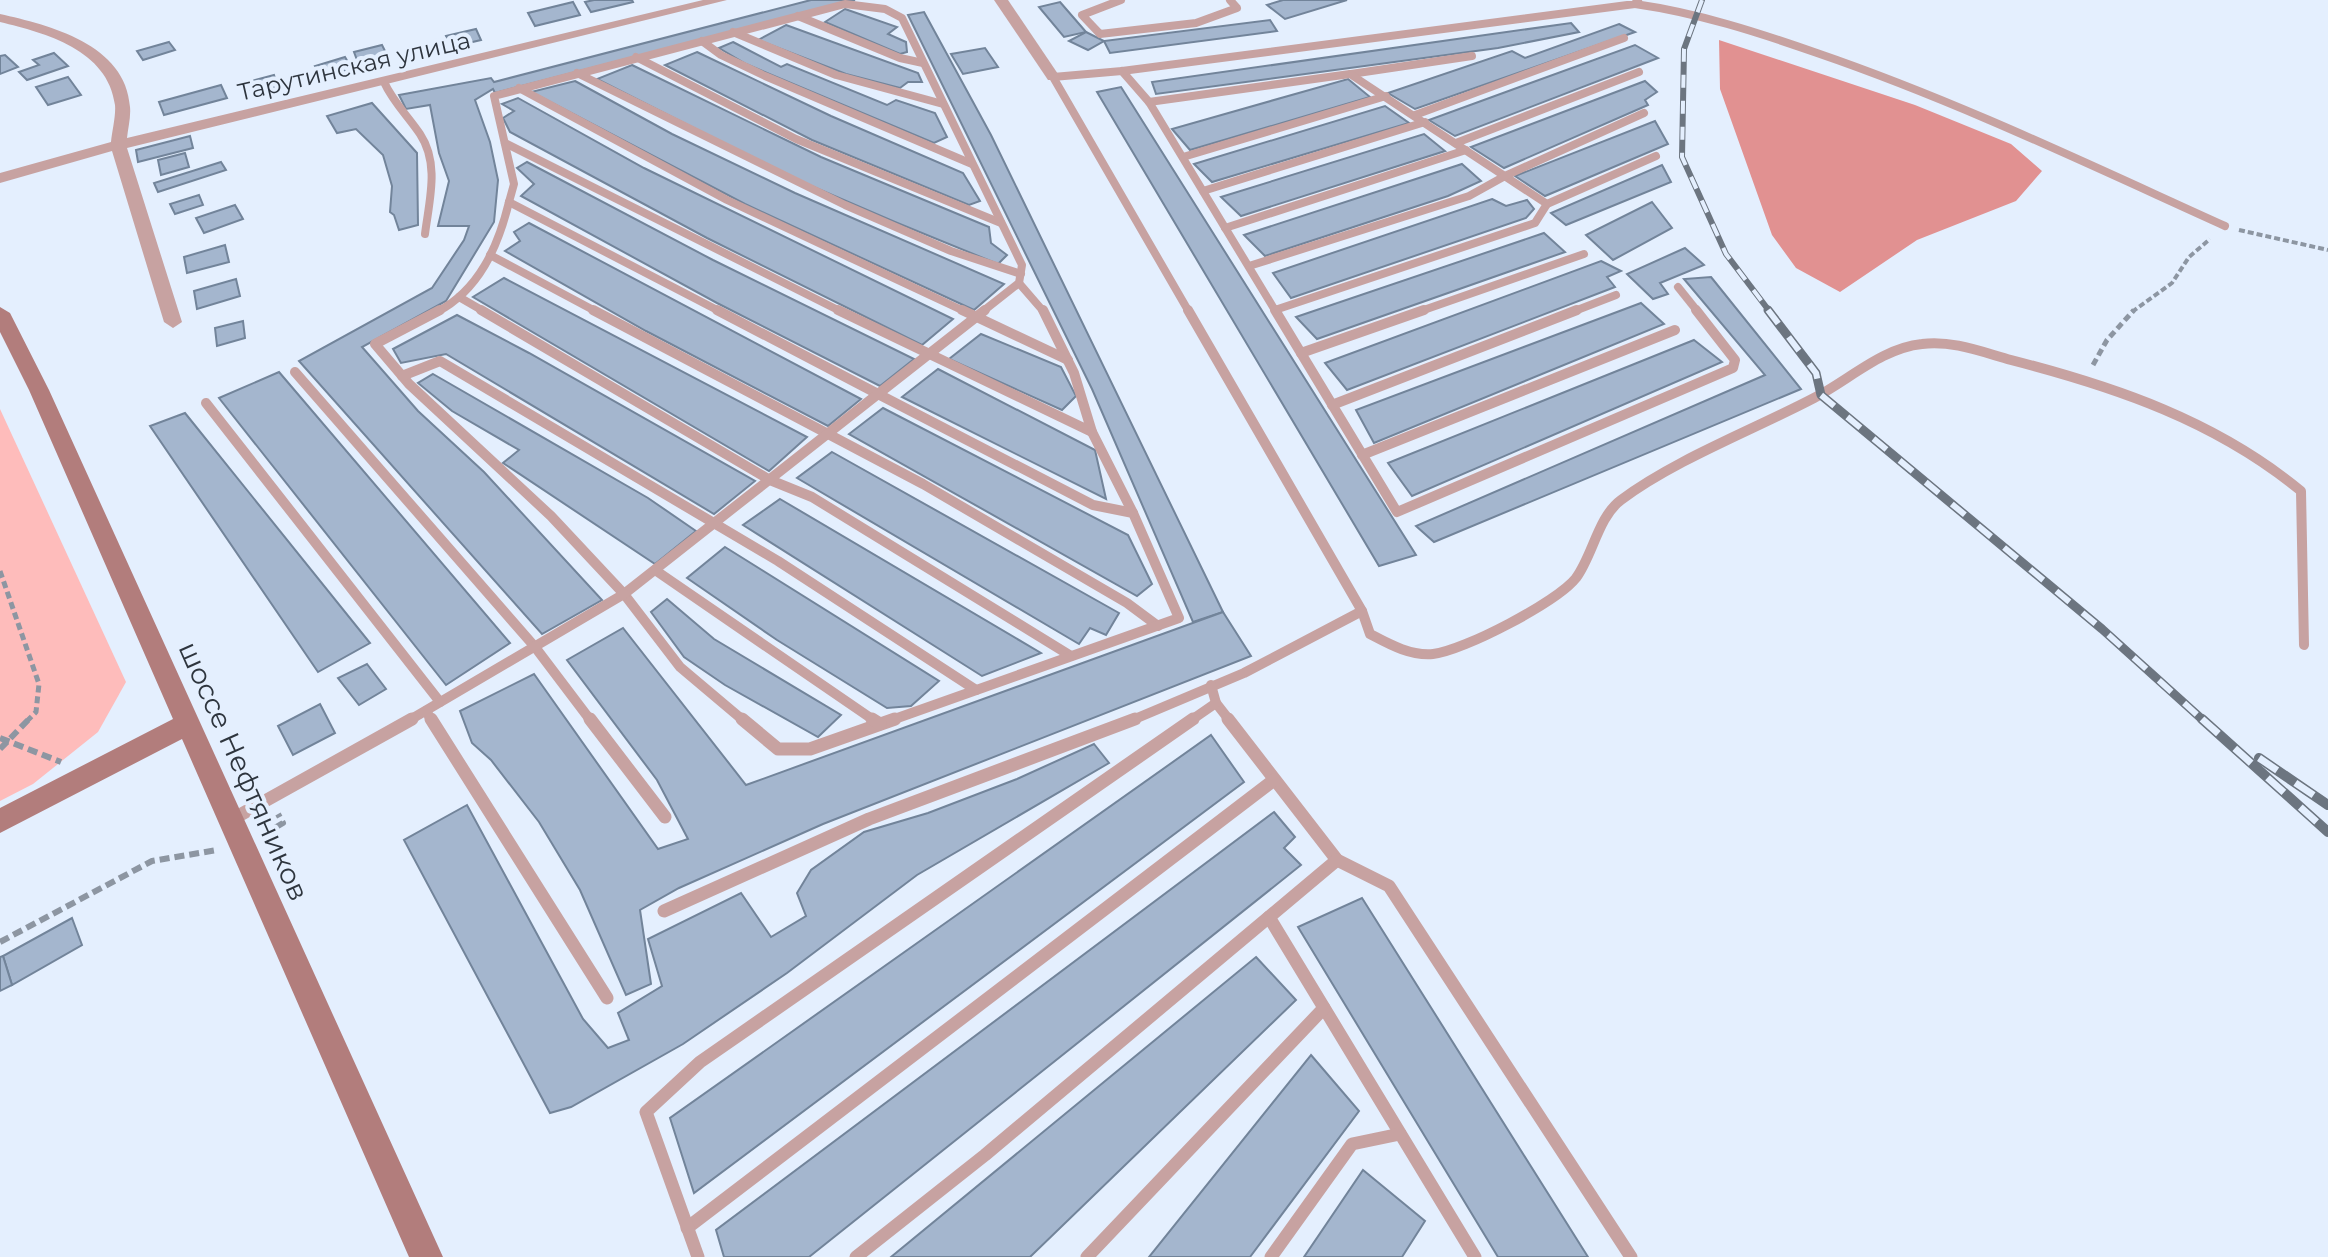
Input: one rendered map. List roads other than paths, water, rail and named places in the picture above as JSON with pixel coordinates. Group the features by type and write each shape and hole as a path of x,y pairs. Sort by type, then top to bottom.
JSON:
{"main road":[{"name":"шоссе Нефтяников","path":"0,313 39,390 426,1257"},
{"path":"0,821 187,724"}],"street":[{"name":"Тарутинская улица","path":"0,178 118,145 720,0"},
{"path":"1001,0 1053,77"},
{"path":"0,18 48,29 71,40 90,52 116,80 123,107 118,145 173,322"}],"lane":[{"path":"1121,0 1082,15 1100,34 1196,23 1237,8 1230,0"},
{"path":"2225,226 1875,71 1762,34 1637,2 1122,71 1053,77 1362,611 1370,634 1401,650 1435,654 1544,604 1571,584 1588,559 1606,515 1619,501 1910,345 1954,345 2086,378 2154,405 2245,449 2281,472 2301,491 2304,645"},
{"path":"231,820 426,711 624,594 1020,279 1022,265 902,18 885,9 845,4 733,32 519,88 494,97 514,184 503,228 479,278 459,297 375,344 402,376 551,516 624,594 680,667 778,749 810,749 1179,618 1133,513 1092,432 1085,401 1068,360 1033,294 1020,279 819,194 704,140 577,73"},
{"path":"798,16 900,58 923,63"},
{"path":"733,32 770,50 868,85 943,104"},
{"path":"1415,115 1624,38"},
{"path":"702,41 721,55 754,71 972,164"},
{"path":"1149,102 1472,56"},
{"path":"636,57 796,139 1001,223"},
{"path":"1122,71 1149,102 1397,512 1733,368 1735,360 1678,287"},
{"path":"1456,143 1639,72"},
{"path":"1350,74 1547,204"},
{"path":"384,82 398,110 422,135 433,165 425,234"},
{"path":"519,88 727,200 1068,360"},
{"path":"1183,157 1386,96"},
{"path":"1249,266 1469,196 1505,176 1644,113"},
{"path":"1203,191 1425,122"},
{"path":"505,143 928,355 1092,432"},
{"path":"1225,228 1466,150"},
{"path":"1275,310 1535,223 1547,204 1656,156"},
{"path":"509,202 881,392 1093,505 1133,513"},
{"path":"1301,353 1584,254"},
{"path":"490,255 923,484 1127,603 1158,626"},
{"path":"1332,405 1616,295"},
{"path":"459,297 770,480 812,497 1071,656"},
{"path":"1362,455 1675,330"},
{"path":"402,376 440,361 713,524 771,554 885,626 976,690"},
{"path":"295,372 535,647 665,817"},
{"path":"206,403 440,702"},
{"path":"655,570 880,724"},
{"path":"664,911 867,820 1123,724 1312,641 1362,611"},
{"path":"1211,685 1216,703 1337,860 1389,886 1631,1257"},
{"path":"698,1257 646,1112 700,1062 1216,703"},
{"path":"426,711 607,998"},
{"path":"687,1228 1274,780"},
{"path":"856,1257 985,1155 1337,860"},
{"path":"1269,917 1474,1257"},
{"path":"1087,1257 1324,1008"},
{"path":"1271,1257 1352,1144 1400,1134"}],"railway":[{"path":"1702,0 1684,49 1682,157 1726,254 1770,312"},
{"path":"1768,310 1816,373 1821,395 2102,629 2204,721"},
{"path":"2202,719 2328,832"},
{"path":"2259,758 2328,805"}]}
